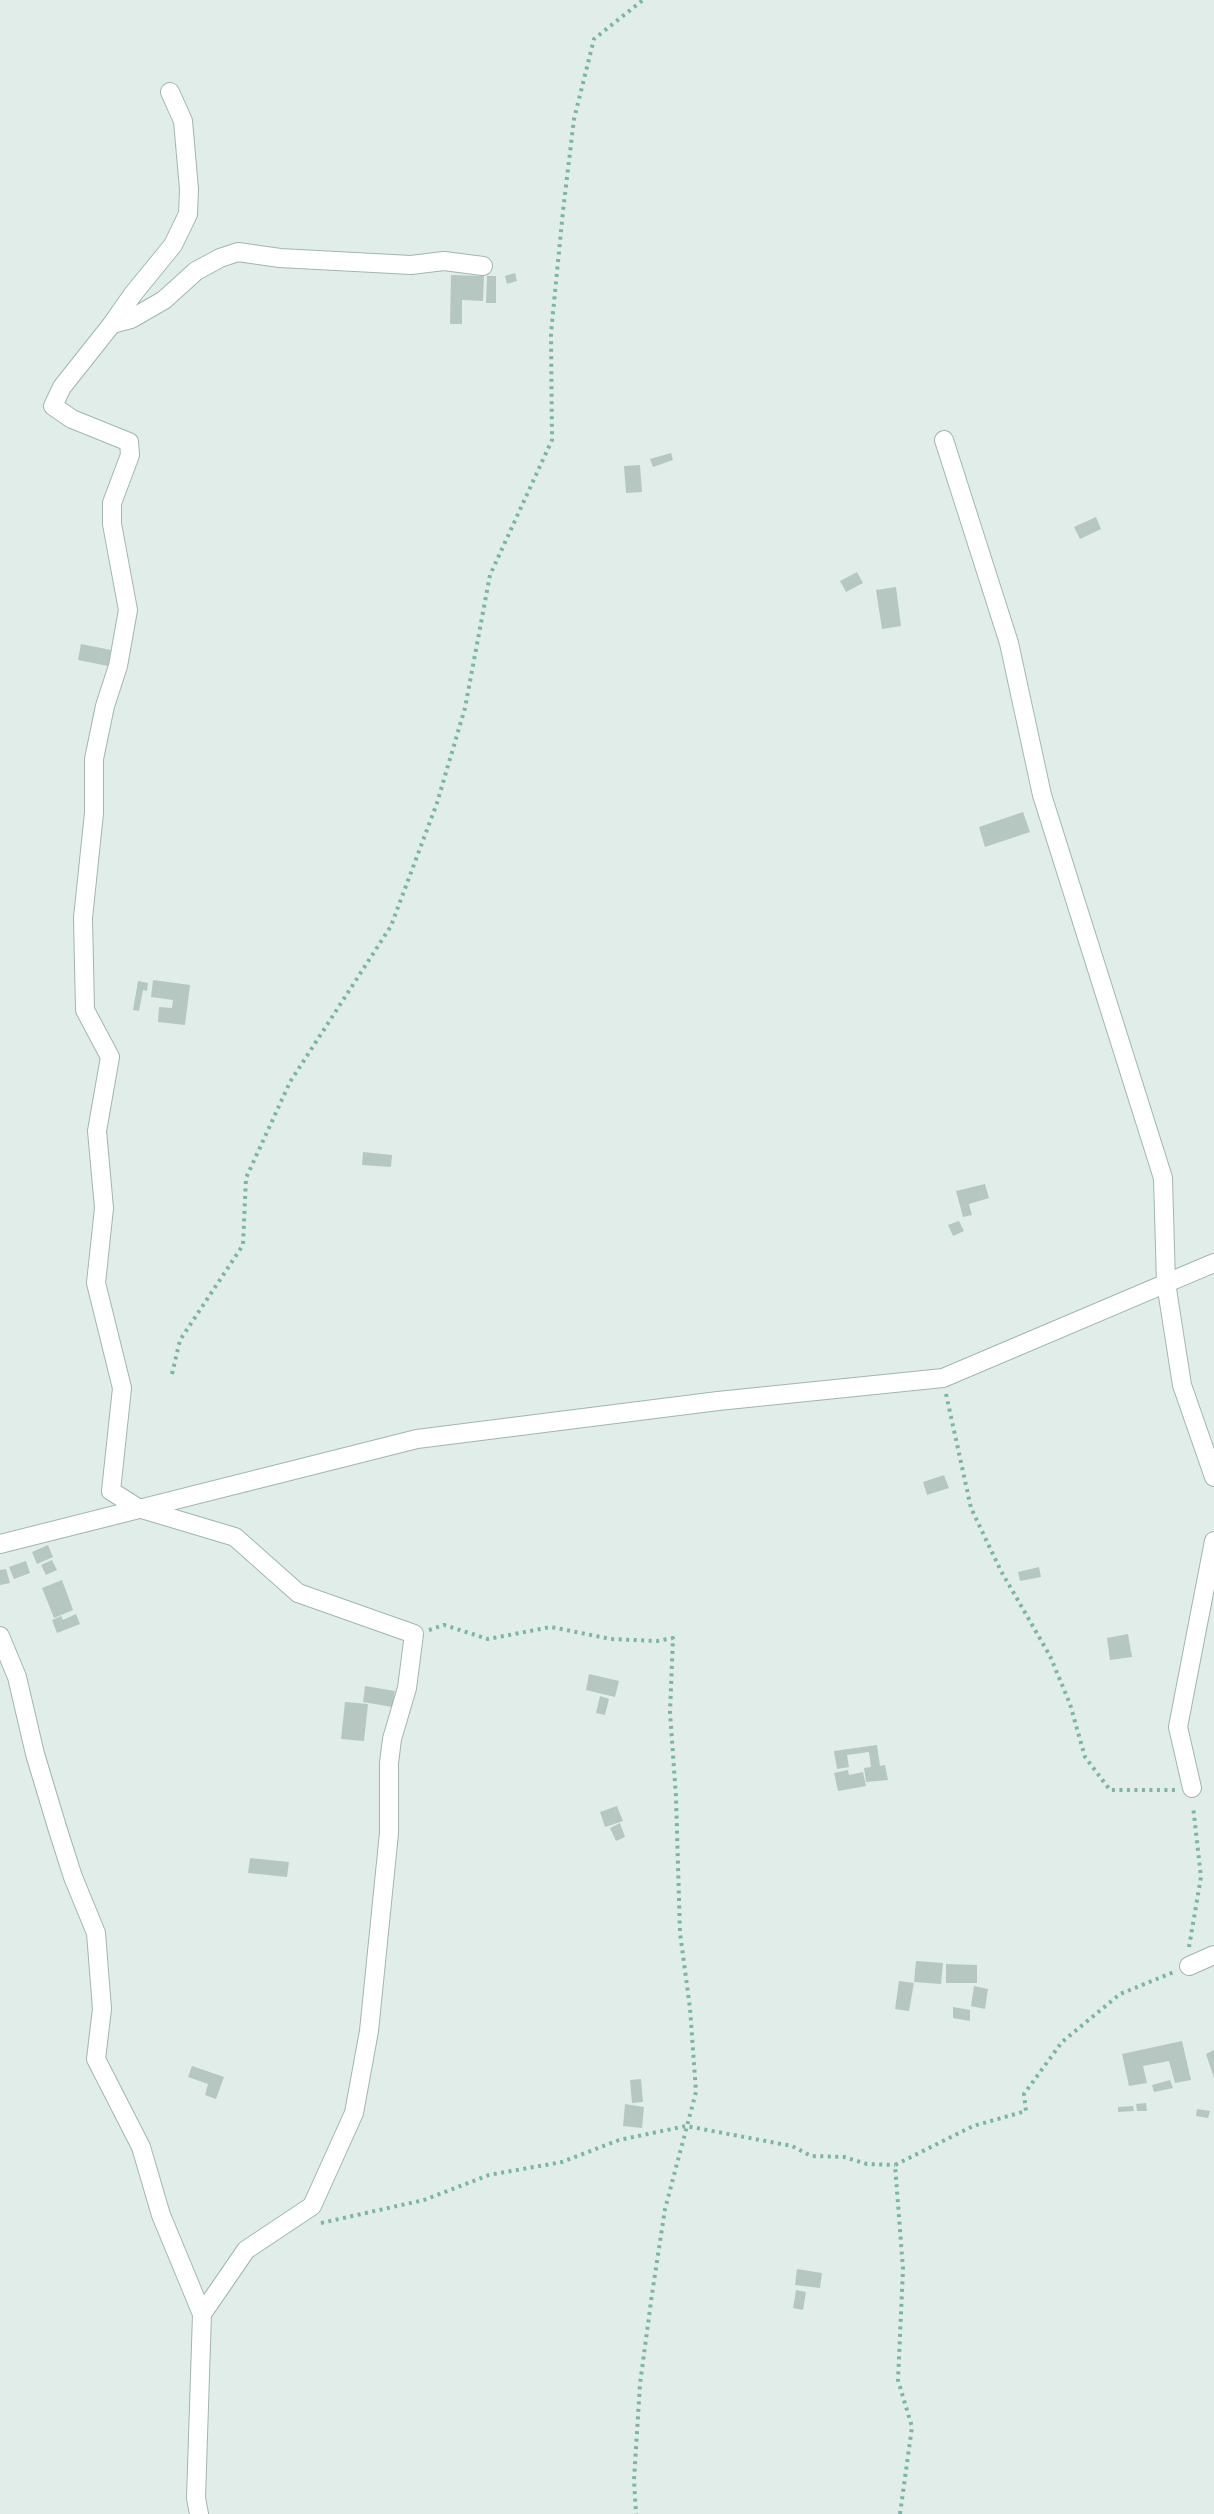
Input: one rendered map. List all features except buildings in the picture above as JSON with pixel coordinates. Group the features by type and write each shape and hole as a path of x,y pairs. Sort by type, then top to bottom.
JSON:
{"street":[{"path":"170,92 183,121 189,189 188,214 173,245 62,387 53,406 72,419 129,442 130,454 112,503 128,610 118,666 105,706 94,759 94,813 83,918 85,1010 110,1057 97,1131 104,1208 96,1283 122,1388 111,1491 138,1508 235,1537 298,1593 414,1634 407,1688 392,1739 389,1763 389,1833 369,2031 354,2113 312,2206 246,2250 202,2314"},
{"path":"112,324 140,314 164,300 196,271 220,258 238,252 280,258 411,265 444,261 483,266"},
{"path":"944,440 1009,643 1042,795 1163,1178 1166,1283 1182,1385 1214,1477"},
{"path":"0,1544 417,1439 718,1401 943,1378 1214,1263"},
{"path":"1192,1788 1178,1727 1214,1541"},
{"path":"0,1636 17,1677 35,1754 73,1877 96,1933 102,2009 96,2059 141,2147 161,2215 202,2314 196,2486 199,2514"},
{"path":"1189,1966 1214,1955"}],"path":[{"path":"172,1374 180,1340 243,1245 246,1178 290,1082 391,926 437,803 465,708 490,574 552,440 551,333 563,212 574,119 594,39 643,0"},
{"path":"316,2224 424,2200 489,2175 562,2162 619,2140 686,2126 792,2146 811,2156 844,2157 867,2163 895,2164 973,2126 1026,2111 1024,2094 1062,2042 1120,1994 1189,1966 1189,1940 1201,1877 1192,1788 1160,1791 1110,1790 1085,1757 1070,1704 1050,1656 1001,1571 971,1508 943,1378"},
{"path":"414,1634 444,1625 488,1639 551,1628 611,1638 657,1641 673,1638 670,1712 676,1797 680,1933 690,2008 696,2092 665,2209 643,2361 634,2480 636,2514"},
{"path":"895,2164 903,2269 898,2380 912,2427 900,2514"}]}
